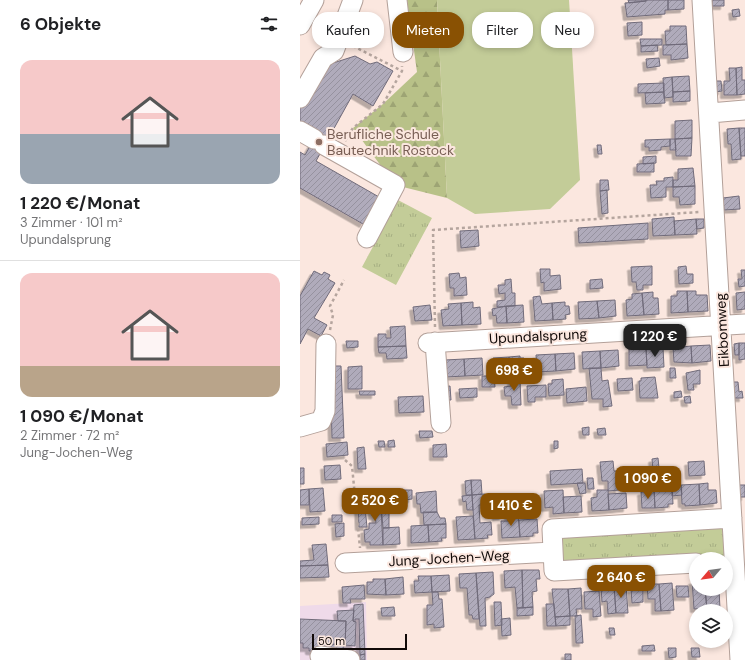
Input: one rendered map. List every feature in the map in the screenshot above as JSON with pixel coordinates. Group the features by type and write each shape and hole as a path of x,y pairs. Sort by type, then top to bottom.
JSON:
{"street":[{"path":"300,25 314,0"},
{"path":"349,12 353,0"},
{"path":"397,0 403,52"},
{"name":"Eikbomweg","path":"702,0 710,113 732,518 739,540 733,556"},
{"path":"300,98 323,58 334,51 336,48"},
{"path":"710,113 745,110"},
{"path":"319,142 395,185 367,238"},
{"name":"Upundalsprung","path":"432,342 745,324"},
{"path":"432,342 441,422"},
{"path":"300,427 321,421 325,412 326,344"},
{"path":"689,564 554,571 552,529 732,518"},
{"name":"Jung-Jochen-Weg","path":"353,563 553,552"},
{"name":"Eikbomweg","path":"732,596 735,660"},
{"path":"320,656 350,660"}],"path":[{"path":"357,48 402,71"},
{"path":"319,142 353,128 383,104 402,71 403,52"},
{"path":"432,342 433,230 715,210"},
{"path":"326,344 333,315 330,306 344,280"},
{"path":"345,460 352,466 353,563"}],"shaded area":[{"path":"366,602 367,660 300,660 300,606"}],"green space":[{"path":"407,0 437,0 438,12 409,12"},
{"path":"437,0 569,0 570,12 541,12 541,48 572,48 580,180 550,209 475,214 447,198 439,48 464,48 464,12 438,12"},
{"path":"414,48 439,48 447,198 395,185 353,128 383,104 417,72"},
{"path":"398,200 432,218 396,285 362,267"},
{"path":"729,523 727,552 689,552 689,561 558,566 562,533"}],"building":[{"path":"628,0 646,0 646,1 629,3"},
{"path":"646,0 668,0 668,10 665,10 665,14 627,17 625,3"},
{"path":"668,0 684,0 684,9 668,10"},
{"path":"712,0 724,0 724,6 712,6"},
{"path":"739,9 740,16 733,17 732,10"},
{"path":"642,22 642,35 628,36 627,23"},
{"path":"670,26 686,26 687,44 666,45 665,31 670,31"},
{"path":"640,39 662,39 662,45 641,46"},
{"path":"687,44 688,58 671,60 671,55 663,55 663,45"},
{"path":"657,45 658,51 641,52 641,46"},
{"name":"Berufliche Schule Bautechnik Rostock","path":"355,56 370,64 377,62 393,71 373,106 353,94 316,161 379,197 363,224 300,188 300,152 305,155 318,132 300,121 300,104 330,64"},
{"path":"659,58 660,66 647,68 646,59"},
{"path":"742,67 742,80 745,80 745,94 737,95 736,68"},
{"path":"729,68 736,68 737,95 724,95 724,81 730,81"},
{"path":"689,76 690,91 673,92 672,77"},
{"path":"672,77 673,97 664,98 663,78"},
{"path":"715,81 721,81 722,91 716,92"},
{"path":"664,83 664,92 638,93 638,84"},
{"path":"690,91 690,101 673,102 673,92"},
{"path":"664,92 665,103 646,104 645,93"},
{"path":"692,120 692,138 675,139 675,121"},
{"path":"739,128 745,128 745,156 741,156"},
{"path":"739,128 741,159 732,160 731,144 728,144 727,129"},
{"path":"692,138 691,156 676,156 675,139"},
{"path":"670,139 670,146 661,147 661,150 649,151 649,147 645,147 645,140"},
{"path":"670,139 675,139 676,150 670,150"},
{"path":"597,145 601,145 602,154 598,154"},
{"path":"656,156 656,163 643,164 643,157"},
{"path":"654,163 654,172 637,172 637,164"},
{"path":"693,168 695,186 673,187 673,180 678,180 678,169"},
{"path":"673,177 673,187 666,187 666,197 651,198 650,185 657,185 656,181 664,181 664,178"},
{"path":"600,180 608,180 609,190 600,191"},
{"path":"695,186 695,204 680,205 679,197 673,197 673,187"},
{"path":"607,190 608,213 602,214 600,191"},
{"path":"739,196 740,209 724,210 723,198"},
{"path":"674,217 675,235 653,236 652,219"},
{"path":"696,219 697,234 675,235 674,221"},
{"path":"696,219 704,219 704,228 697,229"},
{"path":"648,223 648,239 579,243 578,228"},
{"path":"478,230 479,246 461,248 460,231"},
{"path":"652,266 652,285 643,285 643,290 637,290 636,282 632,282 631,267"},
{"path":"686,266 687,274 693,274 693,283 679,284 678,267"},
{"path":"540,269 550,269 550,276 560,275 561,289 544,291 544,282 541,283"},
{"path":"741,270 745,270 745,286 739,287 738,279 742,279"},
{"path":"314,271 322,275 324,272 330,275 328,279 335,283 314,318 327,325 321,336 308,329 300,344 300,296"},
{"path":"459,273 460,278 466,277 467,295 454,296 454,288 450,288 449,274"},
{"path":"511,279 512,293 515,293 515,306 497,307 497,301 505,300 505,293 499,294 498,285 505,285 505,280"},
{"path":"602,279 603,288 590,289 590,280"},
{"path":"677,291 687,291 688,312 671,313 671,296 677,296"},
{"path":"687,291 696,291 696,295 707,295 708,311 688,312"},
{"path":"653,292 653,298 658,298 659,314 644,315 642,293"},
{"path":"745,292 745,309 737,310 736,293"},
{"path":"642,293 644,315 627,316 626,300 632,299 632,294"},
{"path":"540,296 542,304 552,303 553,320 535,321 533,297"},
{"path":"615,300 616,316 599,318 597,301"},
{"path":"597,301 599,318 579,319 578,302"},
{"path":"473,302 473,308 480,307 481,324 462,325 461,303"},
{"path":"565,302 565,306 569,306 570,314 565,315 566,319 553,320 552,303"},
{"path":"461,303 462,325 443,326 441,310 449,309 448,304"},
{"path":"430,305 432,320 415,321 413,307"},
{"path":"523,305 524,322 507,323 506,306"},
{"path":"506,306 507,323 497,323 496,315 493,316 492,309"},
{"path":"405,326 406,346 378,347 378,334 386,334 386,338 391,338 390,327"},
{"path":"346,341 358,341 358,347 347,348"},
{"path":"739,343 745,343 745,359 739,360"},
{"path":"739,343 739,355 735,355 734,344"},
{"path":"710,345 711,361 692,363 691,346"},
{"path":"406,346 407,358 387,359 386,353 379,353 378,347"},
{"path":"691,346 692,363 674,362 673,348"},
{"path":"646,348 647,365 629,366 629,349"},
{"path":"646,348 663,348 664,367 647,368"},
{"path":"618,350 619,366 601,368 600,351"},
{"path":"600,351 601,368 583,369 582,352"},
{"path":"574,353 575,369 556,371 555,354"},
{"path":"555,354 556,371 537,372 536,355"},
{"path":"520,356 520,358 524,358 525,372 516,372 517,378 511,379 509,357"},
{"path":"509,357 510,373 494,374 493,358"},
{"path":"482,358 483,375 465,376 464,359"},
{"path":"464,359 465,376 446,377 445,360"},
{"path":"330,366 341,366 344,438 332,438"},
{"path":"362,366 362,389 348,389 348,367"},
{"path":"589,368 601,368 602,381 608,380 612,406 603,407 603,399 592,399"},
{"path":"670,368 675,368 676,378 670,378"},
{"path":"700,370 700,384 693,384 694,390 688,390 686,373"},
{"path":"482,376 494,376 495,387 482,387"},
{"path":"655,377 658,398 640,398 639,381 641,381 641,378"},
{"path":"632,378 633,390 618,391 617,379"},
{"path":"563,379 564,395 549,396 548,384 552,384 552,380"},
{"path":"520,380 521,405 512,405 511,396 505,396 504,387 511,386 511,381"},
{"path":"732,382 738,382 739,392 742,391 743,398 734,398"},
{"path":"546,385 546,397 535,397 535,402 528,402 527,386"},
{"path":"450,386 451,400 444,400 443,387"},
{"path":"586,387 587,401 567,403 566,389"},
{"path":"477,388 477,397 460,398 459,389"},
{"path":"359,391 375,391 375,395 360,395"},
{"path":"681,391 682,397 674,398 674,392"},
{"path":"423,396 424,412 399,413 398,397"},
{"path":"690,396 691,403 685,403 684,397"},
{"path":"589,427 589,435 583,435 582,428"},
{"path":"605,428 606,435 598,435 597,429"},
{"path":"419,431 432,431 433,437 420,438"},
{"path":"394,440 395,447 388,447 388,441"},
{"path":"378,441 384,441 385,447 379,447"},
{"path":"554,441 558,441 558,448 554,449"},
{"path":"347,442 348,455 327,457 326,444"},
{"path":"446,444 447,457 433,457 433,445"},
{"path":"364,447 366,469 358,469 357,448"},
{"path":"658,458 660,478 653,478 654,485 648,486 648,479 643,479 642,470 653,470 652,459"},
{"path":"613,461 614,471 618,471 619,490 608,491 608,481 602,481 600,462"},
{"path":"704,461 705,475 689,476 688,462"},
{"path":"340,465 341,479 325,480 324,466"},
{"path":"300,468 304,468 304,484 300,484"},
{"path":"582,469 583,483 551,485 550,471"},
{"path":"630,471 630,473 638,472 639,484 624,485 623,472"},
{"path":"587,478 593,478 594,489 588,489"},
{"path":"471,480 472,495 466,495 465,481"},
{"path":"471,480 481,480 482,494 472,495"},
{"path":"577,483 585,483 586,493 580,494"},
{"path":"708,483 708,490 716,490 717,503 700,505 699,484"},
{"path":"699,484 700,505 685,506 685,504 682,504 681,485"},
{"path":"672,485 673,504 668,504 668,507 655,508 654,486"},
{"path":"672,485 681,485 682,495 672,496"},
{"path":"739,485 745,485 745,497 740,497"},
{"path":"323,488 325,511 310,512 309,489"},
{"path":"309,489 309,505 300,505 300,490"},
{"path":"404,490 412,490 412,499 405,500"},
{"path":"563,490 564,513 553,514 553,507 545,508 544,491"},
{"path":"597,490 608,490 609,510 592,511 591,498 597,497"},
{"path":"393,491 394,507 389,507 389,528 383,528 380,492"},
{"path":"436,491 437,512 421,513 420,504 417,504 416,493"},
{"path":"654,491 655,508 642,508 641,492"},
{"path":"371,492 380,492 383,545 370,545 370,542 365,542 364,530 369,529 369,523 376,523 375,516 372,516"},
{"path":"626,493 627,508 609,510 608,494"},
{"path":"485,494 486,505 479,505 480,523 491,522 492,535 487,535 488,538 475,539 472,495"},
{"path":"472,495 473,510 467,510 466,501 463,502 462,496"},
{"path":"581,496 582,512 564,513 563,497"},
{"path":"527,497 528,507 512,507 512,498"},
{"path":"495,502 503,502 503,516 496,517"},
{"path":"358,507 365,507 367,527 359,527"},
{"path":"423,512 437,512 440,518 445,518 446,524 424,525"},
{"path":"332,515 342,515 342,522 332,522"},
{"path":"508,515 518,515 520,537 502,538 501,521 508,521"},
{"path":"473,516 475,539 458,540 456,517"},
{"path":"319,517 319,524 302,525 302,518"},
{"path":"537,519 538,533 533,533 533,536 520,537 519,520"},
{"path":"344,523 344,536 336,537 335,524"},
{"path":"446,524 446,538 441,538 442,541 429,542 428,525"},
{"path":"428,525 429,542 411,543 411,526"},
{"path":"399,527 400,544 383,545 383,528"},
{"path":"326,544 328,565 300,566 300,561 314,560 312,545"},
{"path":"328,565 329,577 300,578 300,566"},
{"path":"522,570 539,570 540,579 536,579 537,591 532,592 533,607 523,608"},
{"path":"522,570 523,608 517,608 515,587 505,588 504,571"},
{"path":"493,572 494,594 485,598 486,626 480,626 476,573"},
{"path":"476,573 479,619 473,619 472,615 469,615 467,588 460,588 459,574"},
{"path":"449,575 450,591 432,592 431,576"},
{"path":"418,576 431,576 432,592 415,593 414,581 419,581"},
{"path":"403,577 404,594 386,595 385,579"},
{"path":"373,579 385,579 386,595 367,594 367,582 373,582"},
{"path":"672,583 674,610 661,611 659,584"},
{"path":"647,584 659,584 661,611 655,611 655,599 648,599"},
{"path":"364,585 365,599 350,599 351,603 343,603 342,587"},
{"path":"626,585 628,613 616,613 614,586"},
{"path":"614,586 616,613 608,614 607,601 602,602 601,587"},
{"path":"676,586 688,586 689,597 677,597"},
{"path":"581,588 582,609 576,609 577,616 570,616 568,589"},
{"path":"552,589 568,589 570,616 555,617"},
{"path":"631,589 643,589 643,602 632,603"},
{"path":"599,591 601,616 593,617 593,609 585,609 584,592"},
{"path":"432,592 438,592 439,599 442,599 444,627 434,628 434,624 427,625 427,605 433,605"},
{"path":"693,596 706,596 707,604 694,604"},
{"path":"706,596 719,596 720,604 706,604"},
{"path":"494,602 501,602 502,625 495,626"},
{"path":"363,604 365,654 360,655 359,619 355,619 355,622 353,621 354,605"},
{"path":"546,604 554,604 556,626 547,626"},
{"path":"394,607 395,616 382,616 381,608"},
{"path":"533,607 533,615 517,616 517,608"},
{"path":"354,610 353,621 356,622 355,646 345,645 346,621 338,621 337,611"},
{"path":"581,615 583,643 576,643 575,616"},
{"path":"570,616 570,625 556,626 555,617"},
{"path":"510,618 511,635 502,636 501,619"},
{"path":"300,619 346,621 345,645 329,644 328,652 309,651 309,648 303,648 303,643 300,643"},
{"path":"609,628 614,628 615,635 610,635"},
{"path":"329,644 344,645 343,653 328,652"},
{"path":"654,645 655,651 642,651 642,646"},
{"path":"668,648 676,648 676,657 669,658"},
{"path":"691,648 699,648 700,657 692,657"},
{"path":"365,654 365,660 360,660 360,655"},
{"path":"565,654 571,654 571,660 565,660"}],"place":[{"name":"Berufliche Schule Bautechnik Rostock","path":"319,142"}]}
